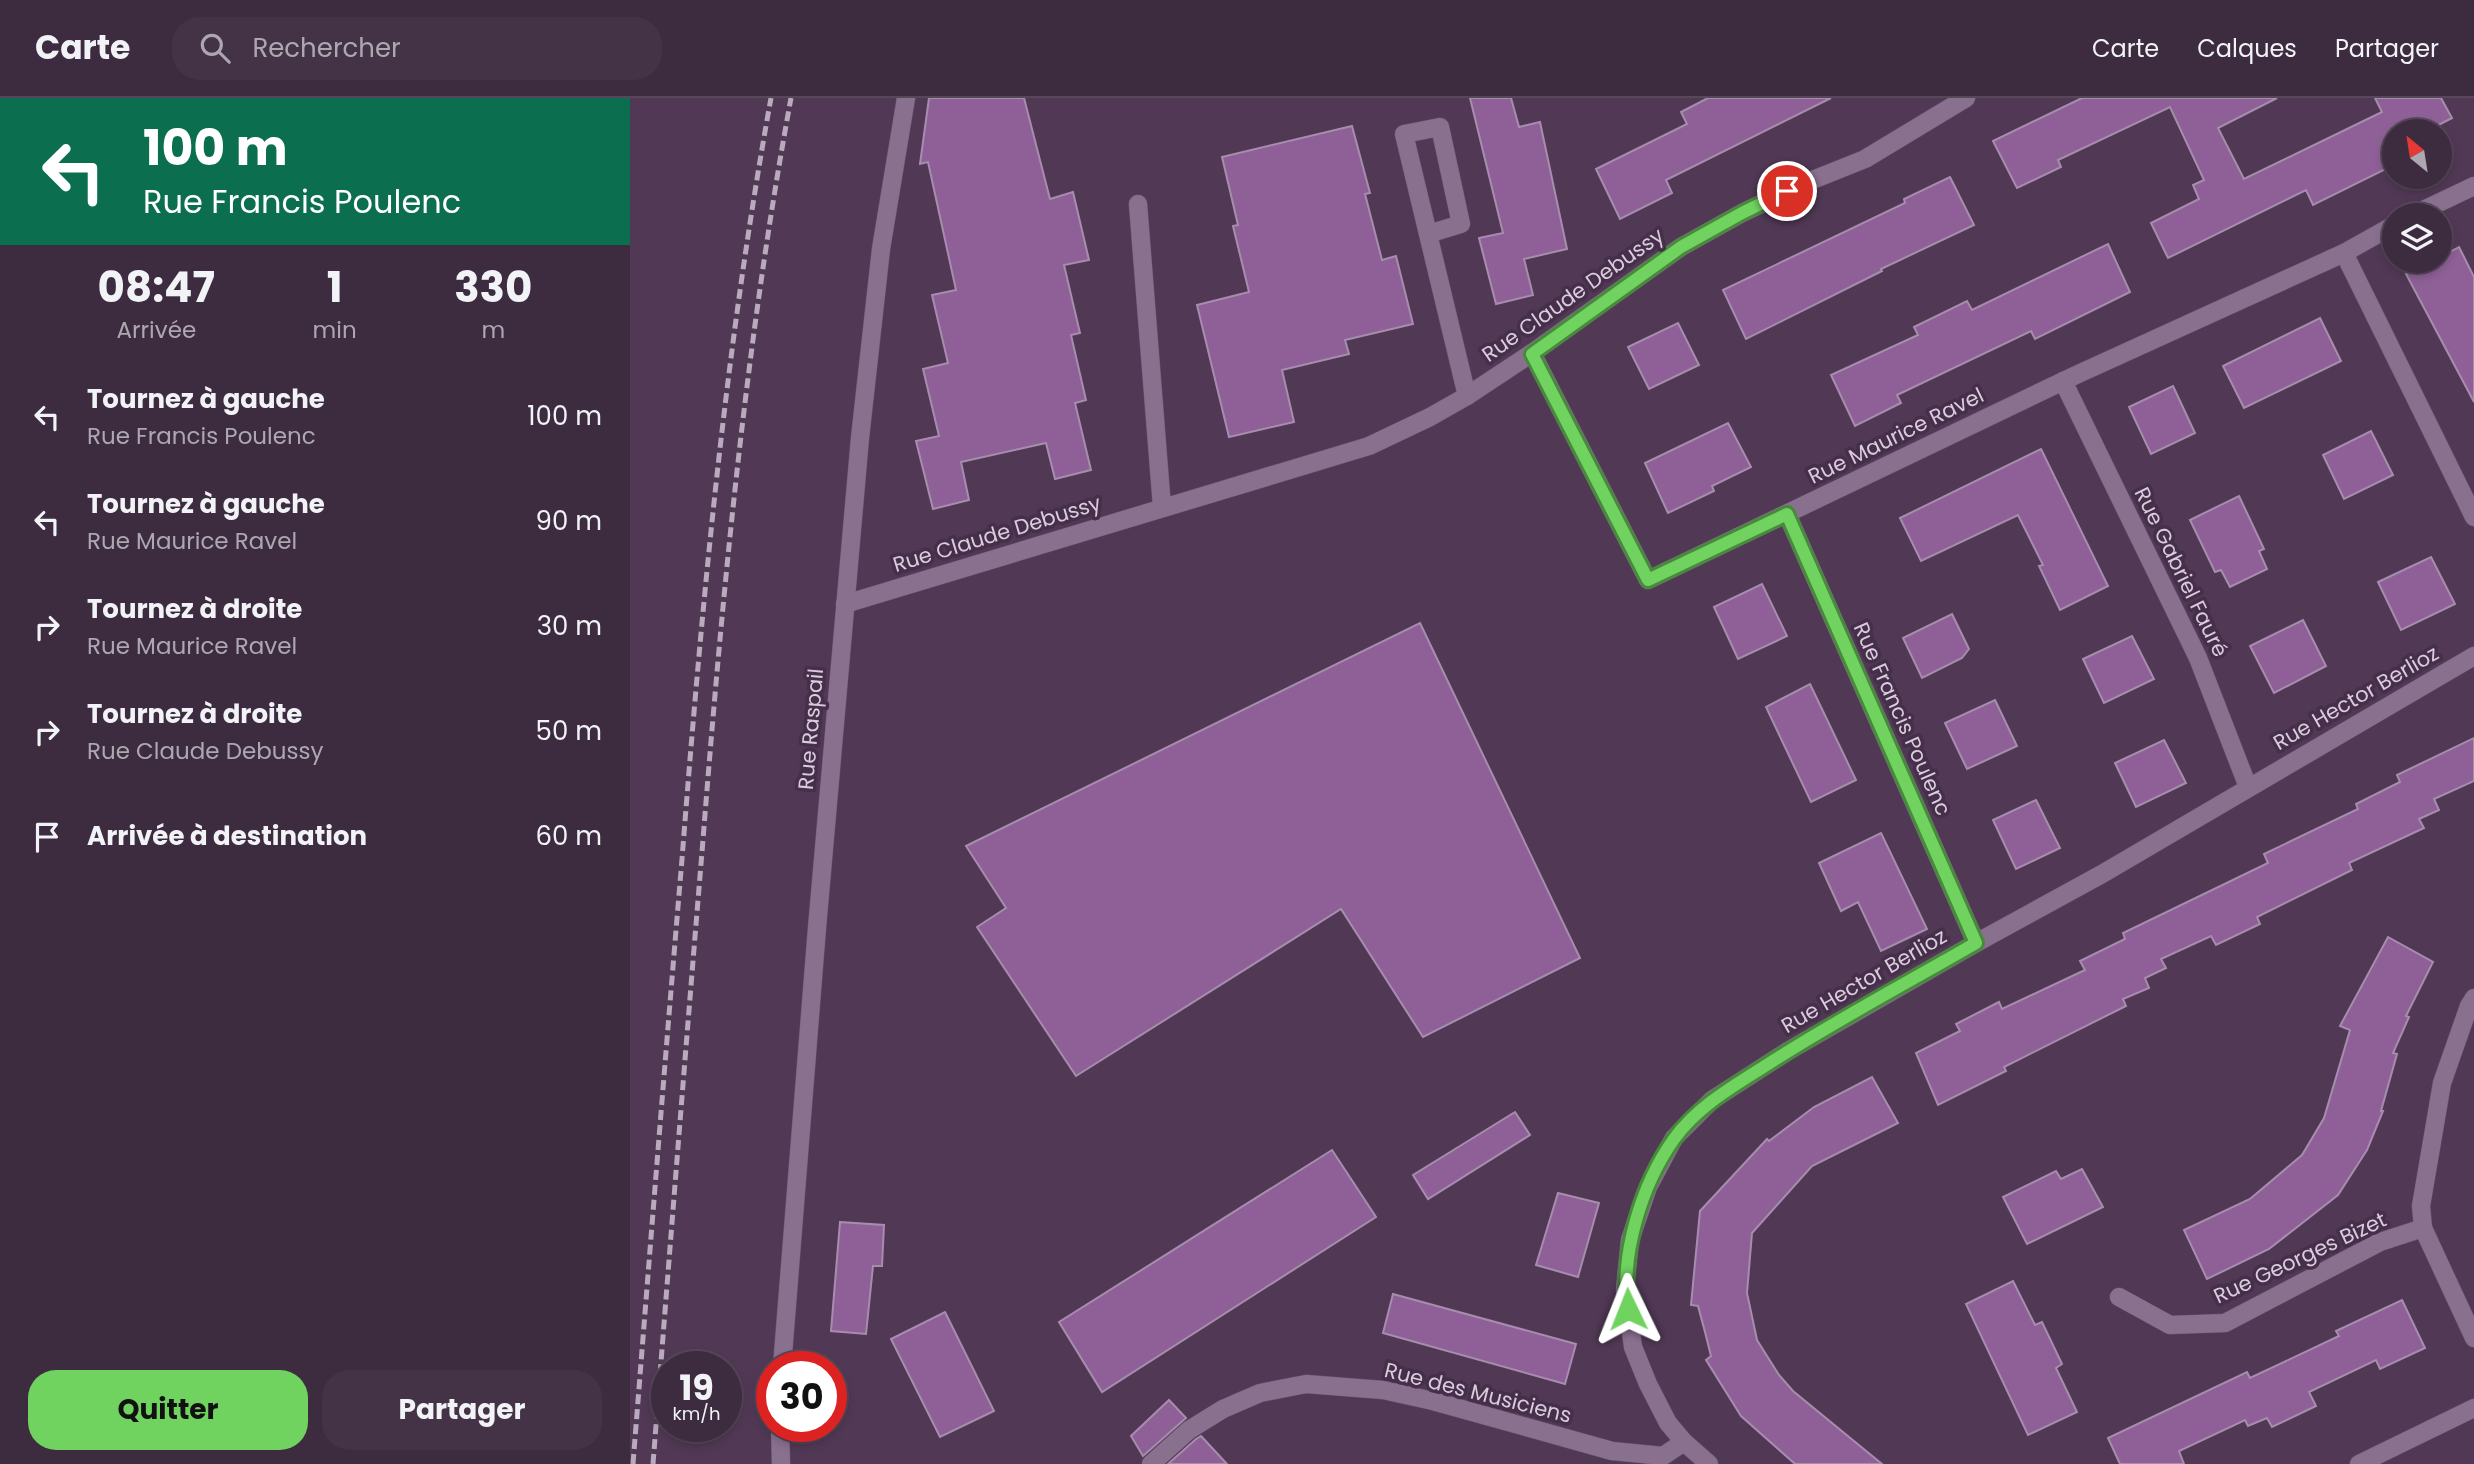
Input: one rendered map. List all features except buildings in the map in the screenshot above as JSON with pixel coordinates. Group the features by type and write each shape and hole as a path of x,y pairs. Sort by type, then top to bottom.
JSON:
{"street":[{"name":"Rue Raspail","path":"783,1351 845,604 881,248 906,98"},
{"name":"Rue Claude Debussy","path":"845,604 1369,446 1467,396 1532,354 1681,247 1742,213 1865,159 1966,98"},
{"name":"Rue Claude Debussy","path":"1428,234 1461,224 1440,127 1404,134 1428,234 1467,396"},
{"path":"2438,203 2474,186"},
{"path":"1139,204 1162,508"},
{"name":"Rue Maurice Ravel","path":"1532,354 1648,580 2063,381 2344,253 2382,232"},
{"path":"2344,253 2474,517"},
{"name":"Rue Gabriel Fauré","path":"2063,381 2198,658 2248,787"},
{"name":"Rue Francis Poulenc","path":"1787,514 1976,943"},
{"name":"Rue Hector Berlioz","path":"1709,1464 1684,1442 1668,1423 1648,1384 1633,1347 1625,1289 1630,1240 1648,1187 1674,1138 1712,1100 1788,1051 2102,874 2474,656"},
{"path":"2474,998 2442,1083 2421,1206 2423,1228 2474,1338"},
{"name":"Rue Georges Bizet","path":"2119,1297 2170,1325 2225,1323 2380,1242 2423,1228"},
{"name":"Rue des Musiciens","path":"1151,1464 1189,1430 1223,1409 1260,1392 1306,1384 1383,1390 1433,1401 1612,1451 1663,1456 1684,1442"},
{"path":"2359,1464 2474,1408"},
{"path":"780,1442 780,1464"}],"railway":[{"path":"633,1464 707,573 740,287 771,98"},
{"path":"653,1464 727,568 760,285 791,98"}],"route":[{"path":"1628,1309 1625,1289 1630,1240 1648,1187 1674,1138 1712,1100 1788,1051 1976,943 1787,514 1648,580 1532,354 1681,247 1787,191"}]}
